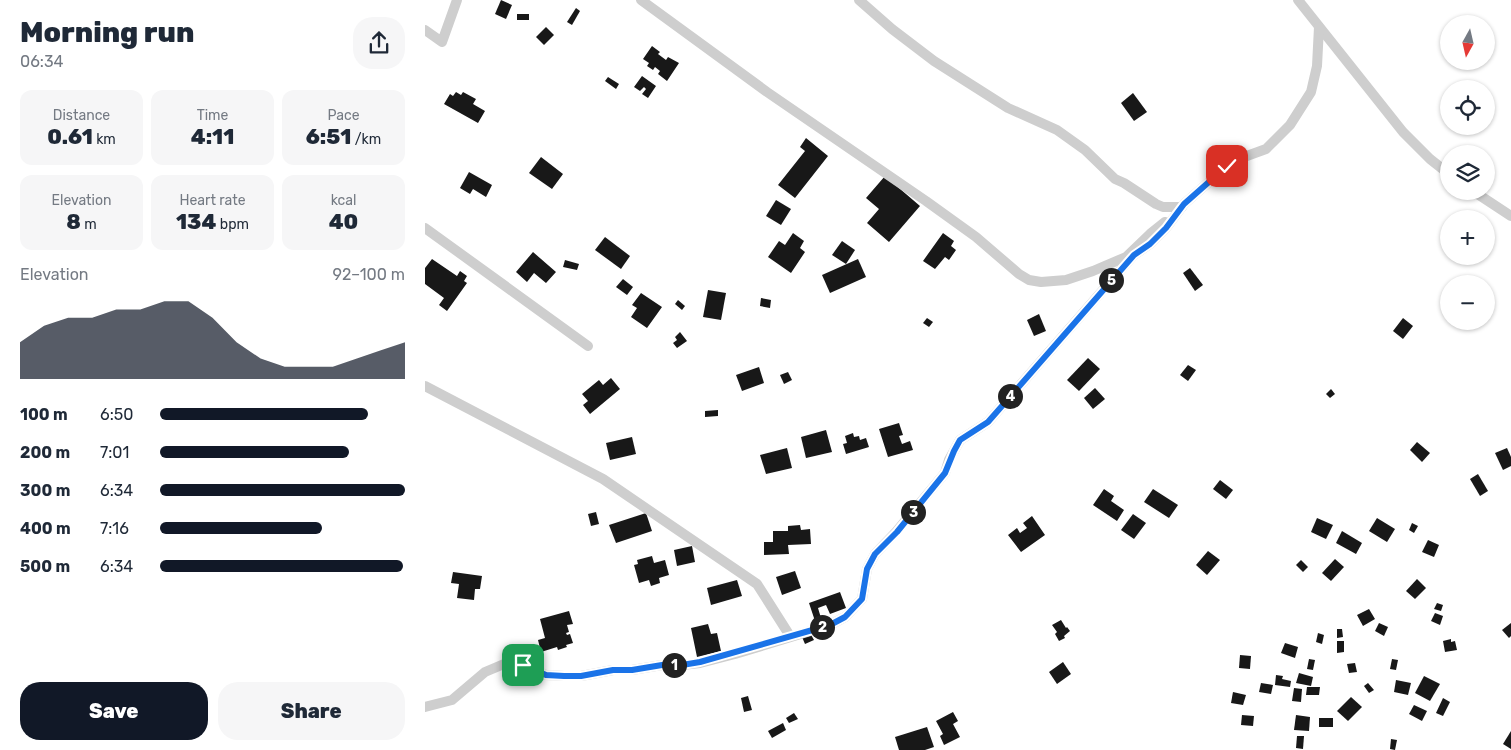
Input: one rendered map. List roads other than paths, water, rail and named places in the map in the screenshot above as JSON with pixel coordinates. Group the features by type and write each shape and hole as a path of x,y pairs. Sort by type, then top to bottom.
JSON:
{"street":[{"path":"425,30 442,42 457,0"},
{"path":"641,0 767,92 925,200 976,237 1019,274 1029,280 1041,282 1066,280 1093,272 1126,257 1149,234 1181,209 1227,166 1266,149 1290,125 1311,92 1317,66 1319,27"},
{"path":"859,0 892,29 934,61 993,99 1057,130 1085,150 1115,179 1163,207 1181,209"},
{"path":"1298,0 1403,132 1440,167"},
{"path":"1487,200 1511,216"},
{"path":"425,707 452,700 485,672 504,664 523,665 546,675 564,676 581,676 613,670 632,670 662,665 682,665 735,654 830,625 845,617 862,599 867,569 875,554 897,532 945,473 960,440 988,422 1134,255 1150,244 1181,209"},
{"path":"425,228 588,346"},
{"path":"425,386 603,478 757,584 790,636"}]}
